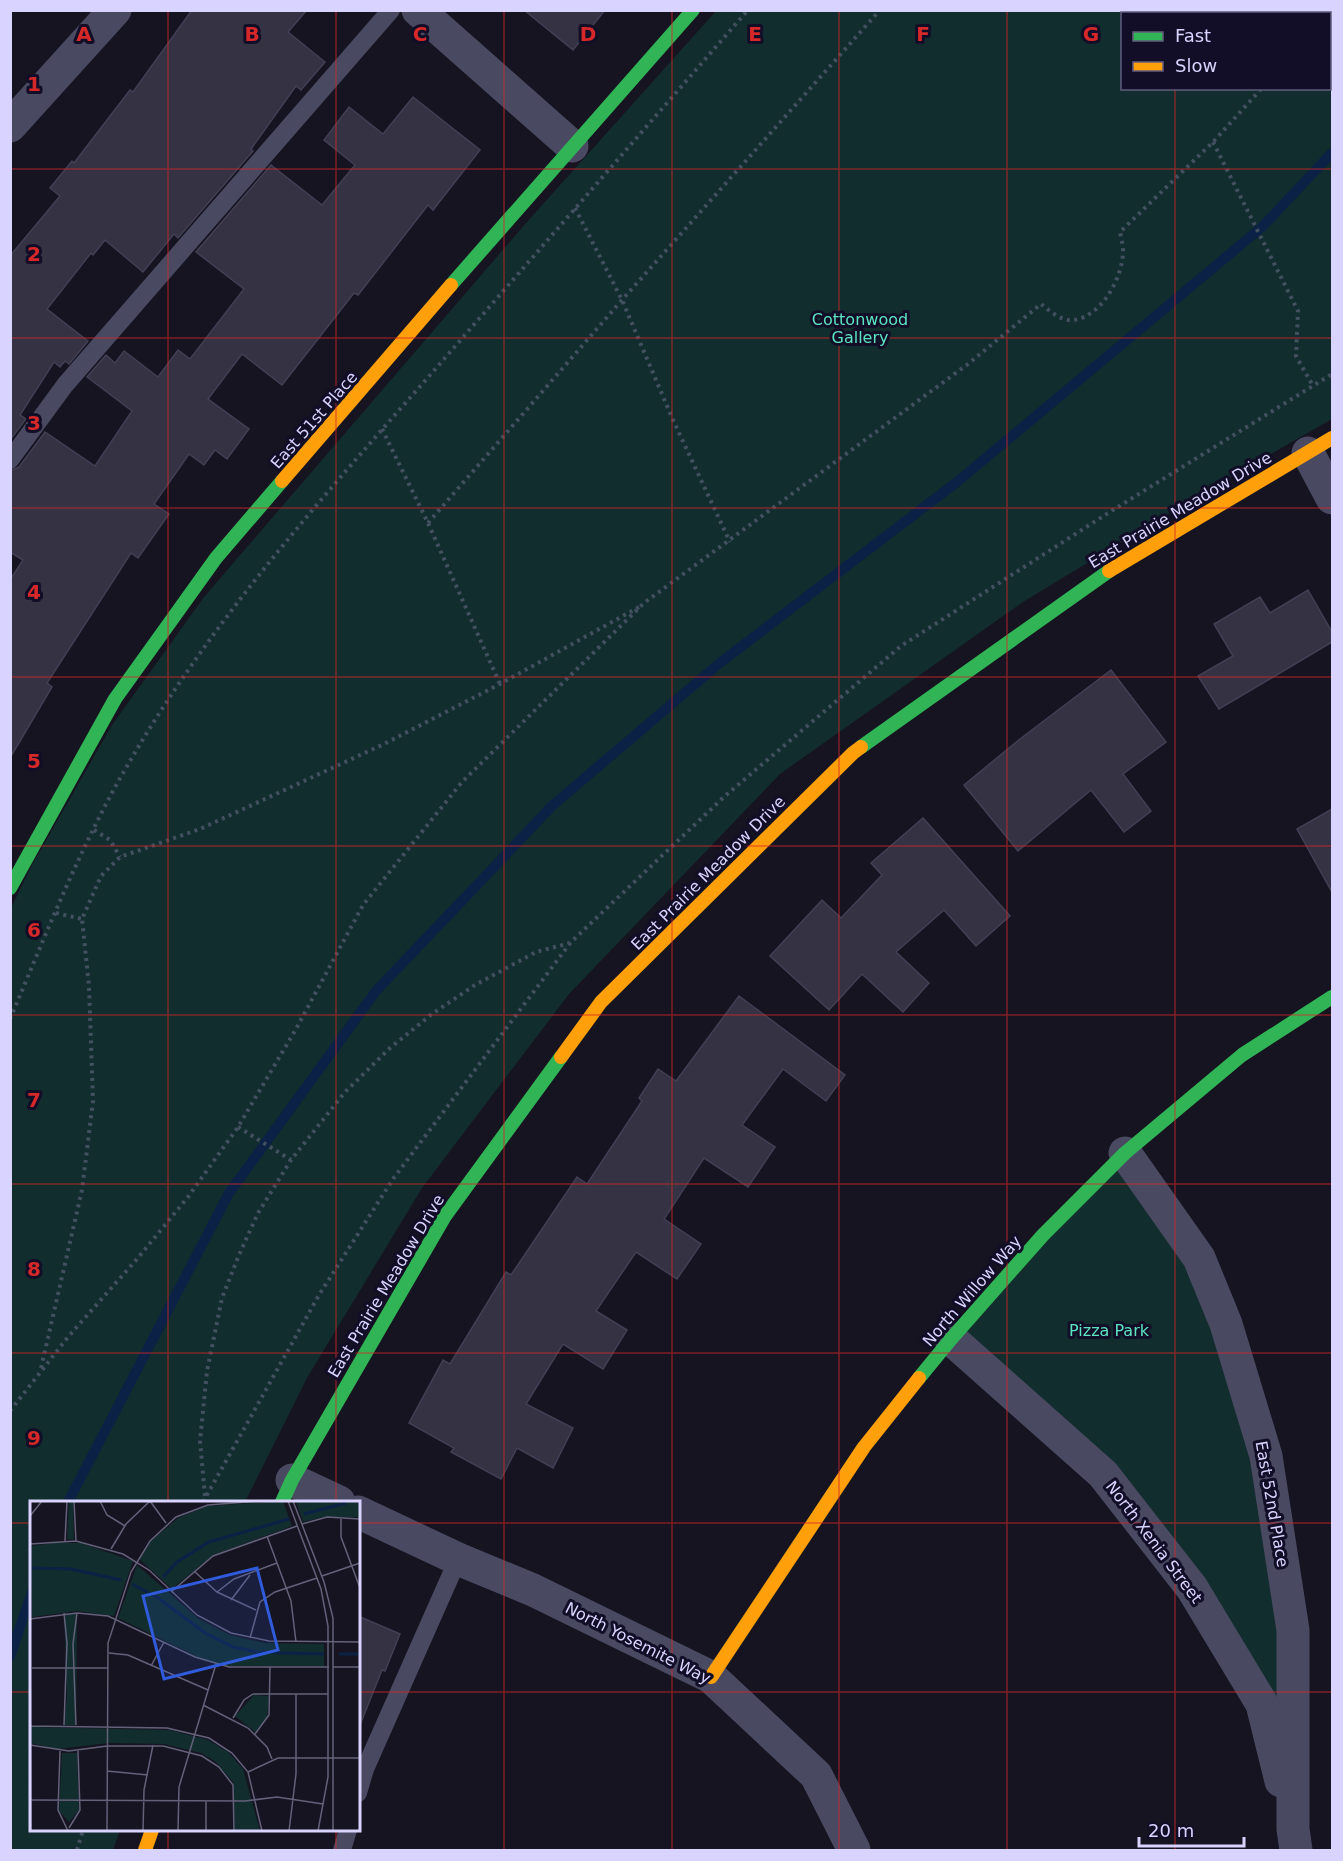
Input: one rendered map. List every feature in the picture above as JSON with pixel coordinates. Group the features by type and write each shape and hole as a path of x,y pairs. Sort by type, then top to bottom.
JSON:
{"street":[{"path":"10,126 115,10"},
{"path":"418,10 572,146"},
{"name":"East 51st Place","path":"10,888 19,848 115,699 216,558 572,146 693,10"},
{"path":"1320,446 1332,498"},
{"name":"East Prairie Meadow Drive","path":"287,1491 445,1216 601,1002 853,753 1120,563 1320,446"},
{"name":"North Willow Way","path":"711,1677 864,1446 951,1339 1043,1235 1125,1154 1242,1055 1332,998"},
{"name":"East 52nd Place","path":"1125,1154 1199,1258 1226,1324 1266,1456 1293,1630 1294,1840"},
{"name":"North Xenia Street","path":"951,1339 1103,1474 1192,1588 1262,1704 1294,1840"},
{"path":"287,1491 330,1501"},
{"name":"North Yosemite Way","path":"360,1513 533,1590 711,1677 816,1775 854,1851"},
{"path":"145,1851 152,1831"}],"lane":[{"path":"10,460 65,385 391,10"},
{"path":"360,1786 365,1768 458,1558"},
{"path":"342,1851 348,1831"}],"path":[{"path":"10,1019 94,830 130,761 219,626 330,487 748,10"},
{"path":"428,523 622,300 880,10"},
{"path":"41,1370 82,1190 93,1101 89,986 82,919 101,876 120,857 200,829 382,745 500,684 644,603 730,542 968,364 1041,304 1058,317 1073,321 1092,313 1106,298 1118,276 1123,252 1120,232 1213,142 1260,90"},
{"path":"1213,142 1298,311 1296,356 1313,386"},
{"path":"575,208 622,300 673,420 730,542"},
{"path":"204,1500 319,1295 393,1179 571,942 725,796 901,646 1105,515 1332,374"},
{"path":"382,429 428,523 500,684"},
{"path":"10,1411 41,1370 188,1197 238,1127 296,1029 363,905 462,782 644,603"},
{"path":"94,830 110,840 120,857"},
{"path":"56,914 82,919"},
{"path":"204,1500 200,1441 207,1371 222,1298 238,1255 258,1214 291,1160 345,1092 390,1048 432,1014 475,985 536,952 571,942"},
{"path":"238,1127 291,1160"},
{"path":"77,1851 83,1831"}],"green space":[{"name":"Cottonwood Gallery","path":"716,11 1332,11 1332,419 1201,494 1023,602 780,774 569,994 422,1188 307,1378 246,1501 30,1501 30,1831 120,1831 113,1850 11,1850 10,910 32,865 112,725 204,597 526,223"},
{"name":"Pizza Park","path":"1125,1153 1199,1258 1266,1456 1293,1829 1262,1704 1192,1588 951,1339"}],"building":[{"path":"192,10 307,10 288,32 325,62 301,90 296,86 251,149 253,151 178,238 174,234 143,272 105,240 93,255 91,253 47,309 88,341 69,364 65,361 60,367 54,362 20,415 26,419 10,440 10,256 60,196 50,188 72,161 74,163 130,90 133,92"},
{"path":"524,10 605,10 573,50"},
{"path":"413,97 480,150 433,210 428,205 358,295 354,293 282,385 242,354 208,399 249,429 227,459 215,450 204,465 189,454 154,504 169,514 138,558 131,553 47,683 52,687 10,758 10,580 23,560 10,552 10,471 19,467 45,432 95,466 132,411 87,377 106,355 115,363 124,351 158,377 178,350 190,359 244,289 196,252 271,165 322,205 355,165 324,140 349,107 383,134"},
{"path":"1308,590 1332,632 1332,642 1219,709 1198,676 1233,656 1214,624 1260,597 1270,613"},
{"path":"1111,670 1166,742 1123,774 1151,811 1124,832 1091,790 1018,851 964,785"},
{"path":"1332,809 1332,892 1297,829"},
{"path":"923,818 1010,916 976,946 944,910 896,952 929,983 903,1012 862,974 829,1010 770,956 822,900 841,918 882,875 871,863"},
{"path":"739,996 845,1075 826,1101 783,1069 742,1125 775,1147 748,1187 704,1158 664,1219 701,1244 677,1279 636,1252 596,1311 627,1330 603,1369 563,1344 526,1404 573,1428 553,1468 517,1448 501,1479 451,1452 454,1448 409,1423 443,1360 450,1364 506,1272 511,1275 577,1177 587,1184 642,1101 639,1098 658,1069 676,1081"},
{"path":"360,1617 400,1634 385,1671 382,1670 360,1725"}],"waterway":[{"path":"69,1501 229,1193 376,991 553,805 721,662 957,482 1262,227 1332,153"},
{"path":"10,1656 30,1598"}],"traffic: fast":[{"path":"451,285 693,10"},
{"path":"10,888 115,699 216,558 282,481"},
{"path":"861,747 1109,571"},
{"path":"919,1378 1043,1235 1125,1153 1242,1055 1332,997"},
{"path":"282,1501 292,1480 445,1216 561,1057"}],"traffic: slow":[{"path":"282,481 451,285"},
{"path":"1109,571 1332,438"},
{"path":"561,1057 601,1002 861,747"},
{"path":"711,1677 864,1447 919,1378"},
{"path":"145,1850 152,1831"}]}
